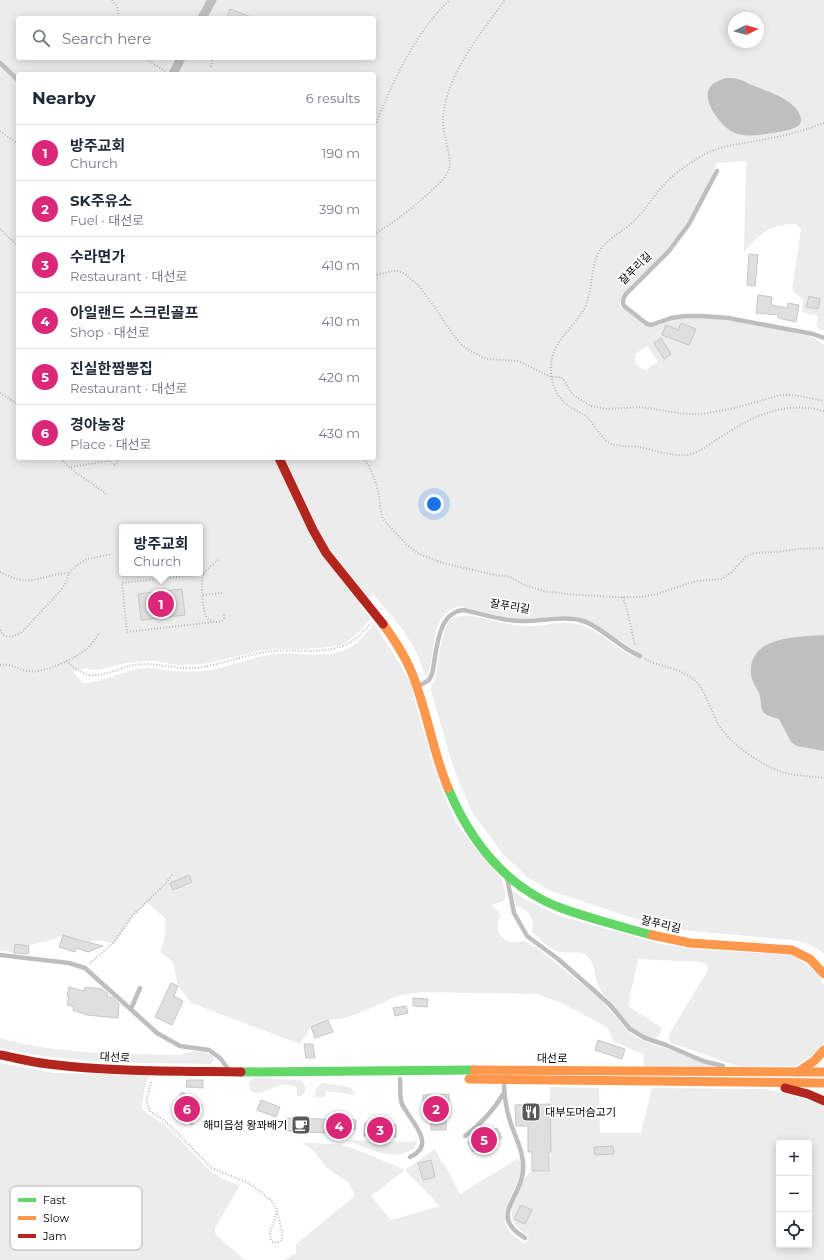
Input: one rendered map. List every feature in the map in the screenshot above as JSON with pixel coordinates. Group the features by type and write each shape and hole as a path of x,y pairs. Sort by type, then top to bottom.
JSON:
{"street":[{"path":"203,16 212,0"},
{"path":"174,72 180,60"},
{"name":"잘푸리길","path":"280,460 308,524 325,552 342,576 376,615 399,647 418,686 442,770 452,798 461,816 480,844 506,874 530,894 552,905 663,939 693,943 792,950 807,955 821,964 824,974"},
{"path":"798,1072 814,1061 824,1050"},
{"name":"대선로","path":"0,1055 47,1064 155,1071 280,1073 499,1070 824,1072"},
{"name":"대선로","path":"280,1073 298,1076 348,1079 824,1083"},
{"path":"766,1083 808,1094 824,1101"}],"lane":[{"path":"0,63 16,78"},
{"name":"잘푸리길","path":"717,171 689,224 669,251 626,294 622,303 647,324 655,324 671,318 686,316 728,318 813,334 824,338"},
{"name":"잘푸리길","path":"418,686 429,680 432,674 441,630 449,616 458,610 464,610 505,620 582,621 591,625 632,653 640,656"},
{"name":"잘푸리길","path":"506,874 514,914 527,936 598,994 610,1005 630,1029 644,1038 666,1044 703,1061 742,1071"},
{"path":"0,955 13,958 69,963 85,968 157,1033 169,1041 188,1048 205,1050 214,1053 231,1072"},
{"path":"131,1009 140,988"},
{"path":"400,1079 401,1102 423,1140 422,1149 419,1153 410,1157"},
{"path":"504,1080 506,1108 520,1151 524,1170 520,1183 509,1206 508,1219 510,1226 515,1232 525,1238"},
{"path":"465,1136 480,1124 498,1103 504,1093"}],"path":[{"path":"112,0 117,6 119,16"},
{"path":"376,123 410,51 435,16 450,0"},
{"path":"376,233 411,208 442,180 450,169 443,124 447,95 457,71 469,51 505,0"},
{"path":"147,60 166,72"},
{"path":"211,67 213,60"},
{"path":"0,131 16,143"},
{"path":"0,229 16,244"},
{"path":"376,276 391,272 405,274 419,286 451,332 461,344 470,351 487,359 518,361 551,377 560,377 575,396 592,406 607,409 641,408 694,415 735,408 780,395 794,395 824,400"},
{"path":"0,393 16,403"},
{"path":"63,460 106,494"},
{"path":"70,467 105,460"},
{"path":"110,460 111,464 115,465 118,462 118,460"},
{"path":"364,460 369,468 377,490 380,512 383,518 406,544 419,554 443,563 510,577 525,585 543,591 566,594 641,597 657,594 696,581 722,579 732,572 745,557 754,553 824,548"},
{"path":"0,630 2,635 9,637 26,629 61,590 66,582 68,573 77,565 87,559 112,554"},
{"path":"214,622 209,620 206,616 202,584 204,574 218,560"},
{"path":"0,572 23,580 35,579 60,573 68,573"},
{"path":"186,576 122,583 127,632 222,621 224,618 224,613"},
{"path":"203,595 222,593"},
{"path":"623,597 634,642 640,656 645,660 684,674 693,679 702,691 721,729 731,740 760,761 783,772 824,778"},
{"path":"66,661 82,673 99,675 134,665 148,664 190,668 207,666 260,653 276,651 323,650 351,643 362,633 376,615"},
{"path":"0,664 10,664 26,671 35,672 47,669 84,651 92,644 100,632"},
{"path":"85,968 115,941 130,917 165,884 172,874"},
{"path":"155,1071 147,1098 147,1104 150,1111 169,1125 212,1168 249,1184 273,1202 277,1211 283,1236 282,1240 277,1243 271,1241 270,1233 277,1211"}],"shaded area":[{"path":"0,0 824,0 824,330 820,329 816,324 818,316 802,312 803,300 792,290 801,229 796,224 786,224 766,231 744,252 746,161 717,163 699,201 677,237 660,258 638,278 623,295 620,301 620,306 647,327 677,318 720,319 813,337 824,345 824,953 808,944 793,940 682,930 645,922 548,890 527,877 503,854 472,812 451,760 431,690 431,685 435,681 440,649 447,624 450,620 456,617 470,616 522,626 562,623 577,624 591,629 624,651 638,658 633,649 585,619 557,616 526,619 504,617 460,606 449,611 442,618 438,626 430,668 426,677 416,651 407,636 373,594 359,605 371,618 359,632 348,641 338,646 259,651 204,664 177,665 156,661 145,661 121,664 98,670 87,668 73,672 83,683 100,681 131,670 151,668 182,672 201,671 220,668 253,658 270,655 329,654 350,648 374,623 410,683 433,765 447,803 457,824 500,877 503,883 506,897 503,901 492,905 501,914 498,920 498,926 501,936 510,942 523,941 536,947 598,997 631,1034 641,1040 714,1067 644,1067 643,1054 614,1042 607,1027 559,1002 538,994 421,992 397,996 364,1011 344,1018 328,1020 311,1027 300,1044 191,1003 178,986 173,962 160,952 164,941 166,919 147,903 133,917 114,944 100,940 88,942 63,935 49,941 40,942 29,946 15,944 14,953 0,950","holes":["647,346 658,362 646,370 638,366 635,354"]},
{"path":"726,78 742,80 788,101 798,111 801,118 800,124 785,131 757,135 737,134 728,129 718,119 710,106 708,99 710,87 715,82"},
{"path":"824,635 824,751 797,746 791,742 779,719 767,715 762,710 759,693 751,673 752,661 758,652 766,645 789,638"},
{"path":"512,890 524,899 560,916 661,944 692,949 793,955 816,972 824,985 824,1044 822,1048 796,1066 740,1067 671,1043 669,1038 670,1033 708,970 706,964 700,962 638,959 628,1006 662,1028 659,1036 655,1038 640,1034 624,1019 601,990 598,985 592,963 588,957 581,953 556,951 546,945 532,932 532,919 528,912 521,907 516,906"},
{"path":"0,1038 44,1048 89,1052 180,1055 187,1052 200,1051 212,1055 214,1059 211,1064 131,1063 78,1060 0,1048"},
{"path":"0,1063 54,1073 149,1075 144,1090 142,1109 164,1124 211,1172 227,1181 240,1185 215,1228 215,1231 216,1235 245,1260 0,1260"},
{"path":"254,1078 301,1080 305,1086 305,1092 301,1096 297,1096 297,1088 292,1085 281,1085 259,1093 254,1093 250,1090 249,1083"},
{"path":"322,1083 350,1087 354,1095 326,1091 325,1097 314,1097 317,1087"},
{"path":"550,1087 599,1088 600,1133 641,1133 652,1088 765,1089 793,1095 824,1106 824,1260 284,1260 296,1253 296,1244 355,1196 349,1183 327,1168 314,1151 302,1143 339,1144 355,1149 405,1170 435,1149 460,1194 519,1158 522,1168 521,1173 508,1203 505,1212 505,1220 507,1228 514,1236 526,1244 529,1236 514,1224 511,1212 512,1206 523,1181 529,1173 532,1171 549,1171 551,1152","holes":["405,1170 440,1206 391,1220 371,1196"]},
{"path":"416,1137 417,1142 414,1149 406,1153 397,1154 380,1153 347,1140 412,1142 415,1141"}],"building":[{"path":"230,9 248,16 228,16"},
{"path":"749,254 758,255 755,286 747,285"},
{"path":"758,295 772,297 771,305 787,308 788,303 799,305 796,322 778,318 778,315 756,313"},
{"path":"809,296 820,299 818,309 806,307"},
{"path":"681,323 696,329 689,345 662,335 666,325 678,330"},
{"path":"661,338 671,354 664,359 654,343"},
{"path":"182,589 185,615 141,620 138,594"},
{"path":"189,875 192,882 173,890 170,883"},
{"path":"63,935 103,946 88,952 76,948 75,952 59,947"},
{"path":"15,944 29,946 28,954 14,953"},
{"path":"171,983 178,986 174,996 183,1001 172,1025 155,1017"},
{"path":"69,987 84,991 85,987 102,989 108,994 107,997 112,997 119,1004 118,1018 87,1015 73,1010 74,1007 67,1005"},
{"path":"413,998 428,999 427,1007 413,1006"},
{"path":"406,1006 408,1013 395,1016 393,1008"},
{"path":"328,1020 333,1032 315,1038 311,1027"},
{"path":"598,1040 625,1049 622,1059 595,1050"},
{"path":"304,1044 313,1044 315,1058 306,1058"},
{"path":"187,1080 203,1080 203,1088 186,1087"},
{"path":"182,1092 202,1105 196,1114 198,1115 192,1125 172,1112 179,1101 177,1100"},
{"path":"449,1094 449,1116 446,1115 446,1130 431,1130 431,1114 423,1114 423,1095"},
{"path":"261,1100 280,1107 276,1117 257,1110"},
{"path":"550,1104 551,1152 549,1152 549,1171 532,1171 532,1152 528,1152 528,1126 516,1126 515,1105"},
{"path":"287,1118 356,1120 355,1130 348,1130 348,1134 286,1131"},
{"path":"365,1123 396,1125 396,1137 364,1136"},
{"path":"497,1128 502,1138 473,1152 468,1142"},
{"path":"613,1146 614,1154 595,1155 594,1147"},
{"path":"431,1160 435,1177 423,1180 418,1163"},
{"path":"521,1205 532,1210 525,1224 514,1219"}],"traffic: fast":[{"path":"448,788 463,819 483,849 506,874 520,885 542,900 559,907 652,935"},
{"path":"241,1072 474,1070"}],"traffic: slow":[{"path":"383,624 405,659 417,685 442,774 448,788"},
{"path":"652,935 690,943 792,950 810,959 824,974"},
{"path":"798,1072 814,1061 824,1050"},
{"path":"474,1070 824,1072"},
{"path":"469,1079 824,1083"}],"traffic: jam":[{"path":"280,460 313,530 326,553 383,624"},
{"path":"0,1055 72,1067 144,1071 241,1072"},
{"path":"785,1088 808,1094 824,1101"}],"place":[{"name":"방주교회","path":"161,604"},
{"name":"경아농장","path":"187,1109"},
{"name":"SK주유소","path":"436,1109"},
{"name":"대부도머슴고기","path":"531,1112"},
{"name":"해미읍성 왕꽈배기","path":"301,1125"},
{"name":"아일랜드 스크린골프","path":"339,1126"},
{"name":"수라면가","path":"380,1130"},
{"name":"진실한짬뽕집","path":"484,1140"}]}
